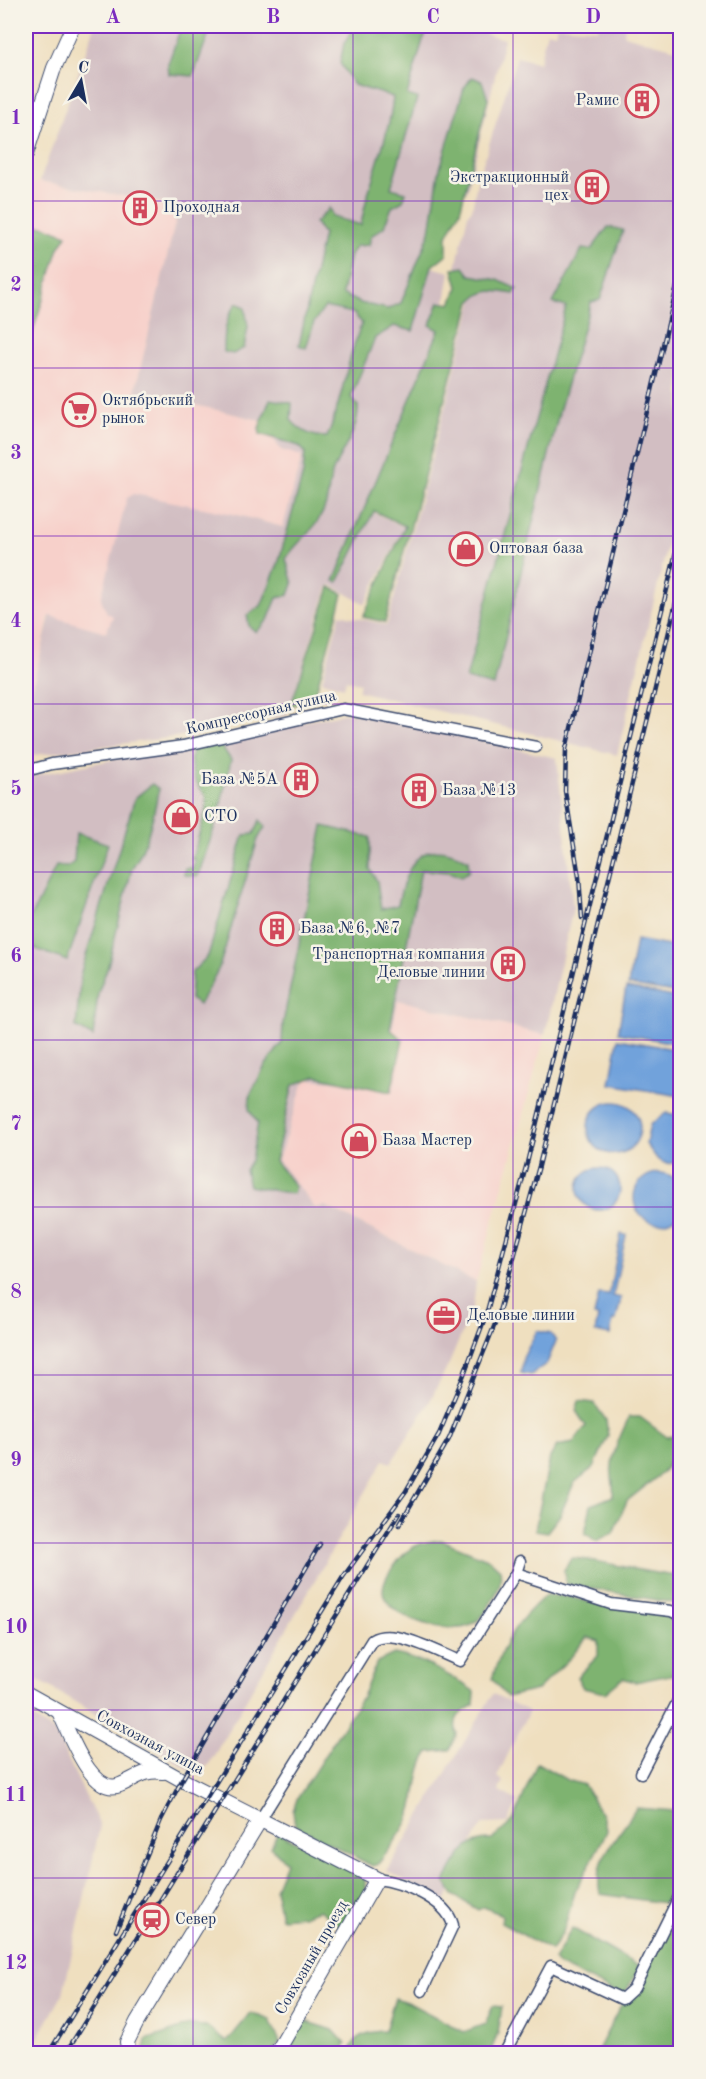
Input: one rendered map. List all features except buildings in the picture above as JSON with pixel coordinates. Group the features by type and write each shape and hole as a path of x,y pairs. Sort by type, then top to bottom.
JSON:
{"main road":[{"path":"26,154 54,68 63,26"},
{"path":"54,68 73,26"},
{"name":"Совхозная улица","path":"26,1693 168,1773 377,1879"},
{"path":"60,1714 97,1782 115,1786 148,1771 168,1773"},
{"path":"128,1751 133,1765 128,1780"},
{"path":"128,2052 127,2042 137,2022 260,1820"},
{"name":"Совхозный проезд","path":"276,2054 377,1879"}],"street":[{"name":"Компрессорная улица","path":"26,771 52,765 183,746 343,709 537,747"},
{"path":"260,1820 372,1640 380,1635 398,1636 460,1661 516,1573 520,1561"},
{"path":"516,1573 612,1604 670,1611 681,1615"},
{"path":"641,1773 681,1697"},
{"path":"377,1879 406,1887 444,1909 451,1916 453,1925 422,1991"},
{"path":"504,2054 551,1966 622,2000 634,1988 681,1895"}],"shaded area":[{"path":"95,26 488,26 486,34 504,39 467,192 448,187 428,266 450,272 440,333 366,509 404,527 365,604 331,585 328,587 287,715 176,737 26,756 26,714 50,616 106,632 113,616 107,613 101,599 127,498 134,494 238,515 283,527 302,456 281,450 260,420 135,391 179,206 40,181"},
{"path":"557,26 597,29 598,26 625,26 624,35 680,50 680,492 617,755 358,691 360,683 346,680 344,687 322,681 340,614 387,625 473,302 456,267 477,182 517,57 539,63 547,31 555,33"},
{"path":"40,181 179,206 135,391 260,420 281,450 302,455 283,527 238,515 114,616 106,632 49,617 26,714 26,191 28,184"},
{"path":"352,712 557,758 573,908 545,1035 398,1000 381,1085 305,1079 278,1160 315,1208 325,1206 476,1282 473,1307 449,1364 429,1403 391,1463 384,1460 208,1766 193,1772 26,1673 26,777"},
{"path":"398,1000 545,1035 476,1282 325,1206 315,1208 278,1160 305,1079 381,1085"},
{"path":"493,1694 529,1711 497,1777 503,1781 499,1791 518,1801 508,1823 483,1824 467,1851 445,1903 387,1871"},
{"path":"26,1714 55,1732 100,1826 63,1994 29,2054 26,2053"}],"green space":[{"path":"175,26 219,26 210,30 193,76 169,74 168,64 179,33"},
{"path":"355,26 430,26 423,40 407,95 417,98 391,188 406,192 403,201 392,207 384,227 371,236 369,245 356,246 350,255 342,294 360,303 388,309 401,303 430,232 439,172 464,88 472,77 482,81 488,99 460,211 447,236 447,254 432,266 413,331 394,326 375,338 351,397 358,406 358,415 333,471 323,513 286,559 293,584 289,595 277,598 268,620 256,632 249,626 247,615 261,606 278,564 303,474 305,452 299,446 260,434 259,428 270,399 292,403 291,420 295,424 307,433 327,437 362,323 353,313 325,307 314,322 306,348 299,345 323,234 315,223 329,208 333,217 361,225 391,113 393,97 354,85 340,63 344,44"},
{"path":"26,225 44,226 67,235 59,248 26,353"},
{"path":"608,227 623,230 600,300 591,302 560,408 494,686 466,679 566,307 553,303 582,249 591,250"},
{"path":"464,267 470,275 498,280 517,289 514,294 486,292 471,302 385,622 363,617 405,526 374,511 338,582 334,581 439,330 430,325 439,302 451,304 458,287 453,269"},
{"path":"237,303 245,307 248,327 244,348 233,354 224,352 224,338 228,320"},
{"path":"330,587 343,594 313,702 291,705"},
{"path":"220,744 231,760 218,817 198,876 184,875 185,868 193,868 195,860 192,859 206,810 206,796 195,780 191,767 191,754 193,748"},
{"path":"152,784 159,789 146,840 132,868 108,966 98,993 93,1037 76,1027 81,972 135,798"},
{"path":"260,820 265,827 258,839 219,968 199,1005 190,999 192,972 208,956 244,835 254,834"},
{"path":"323,826 370,837 370,869 377,881 381,909 398,905 401,890 412,865 428,852 439,850 468,860 469,871 461,877 449,872 421,870 390,1029 403,1040 391,1092 316,1076 293,1085 275,1161 295,1186 293,1194 249,1186 245,1170 251,1160 258,1123 249,1110 250,1095 265,1066 282,1043 283,1023"},
{"path":"76,833 108,844 67,961 26,945 26,915 32,915 56,866 67,867 74,862"},
{"path":"579,1401 594,1403 606,1420 608,1436 594,1467 574,1483 560,1515 547,1532 535,1530 550,1457 557,1446 573,1443 586,1426 576,1411"},
{"path":"629,1417 640,1417 667,1437 680,1435 680,1454 673,1457 663,1472 627,1501 613,1533 596,1541 585,1533 591,1505 613,1496 612,1462 616,1446"},
{"path":"441,1540 490,1560 500,1569 500,1581 495,1595 483,1615 469,1626 448,1628 411,1619 391,1606 383,1594 387,1576 409,1550 426,1542"},
{"path":"572,1558 680,1576 680,1604 566,1584 564,1570"},
{"path":"546,1595 570,1597 609,1607 647,1610 680,1622 680,1673 635,1682 623,1678 605,1693 583,1688 577,1677 598,1656 598,1641 587,1637 571,1657 537,1690 507,1697 492,1679 496,1666 512,1632"},
{"path":"394,1654 426,1664 466,1686 475,1692 474,1705 456,1719 457,1734 450,1750 429,1752 421,1767 409,1818 378,1864 372,1866 295,1825 293,1811 297,1799 362,1697 377,1662"},
{"path":"537,1763 567,1780 584,1785 602,1815 607,1831 575,1892 563,1932 551,1950 501,1923 502,1915 484,1907 478,1910 453,1895 445,1881 468,1847 483,1840 492,1840 513,1821"},
{"path":"636,1808 675,1811 680,1808 680,1882 664,1903 600,1894 600,1869 604,1858"},
{"path":"278,1832 365,1878 365,1894 343,1929 319,1910 302,1916 281,1918 275,1889 286,1862 271,1847"},
{"path":"680,1902 680,2053 596,2054 620,2007 637,1989"},
{"path":"572,1928 640,1967 623,1996 558,1965 554,1960"},
{"path":"395,1998 464,2032 485,2024 493,2006 502,2007 498,2033 490,2053 349,2053 358,2038 372,2032 385,2031"},
{"path":"251,2013 270,2020 280,2042 272,2053 143,2054 146,2040 190,2025 206,2026 227,2042"},
{"path":"305,2021 333,2030 346,2044 341,2053 286,2053"}],"water":[{"path":"636,940 680,948 680,994 628,985"},
{"path":"626,988 680,998 680,1044 618,1033"},
{"path":"618,1039 680,1050 680,1096 610,1084"},
{"path":"614,1102 624,1104 632,1110 638,1118 640,1128 638,1138 632,1146 624,1152 614,1154 604,1152 596,1146 590,1138 588,1128 590,1118 596,1110 604,1104"},
{"path":"666,1113 680,1115 680,1162 667,1164 658,1160 646,1144 650,1125"},
{"path":"599,1168 614,1174 620,1189 614,1204 599,1210 584,1204 578,1189 584,1174"},
{"path":"659,1173 677,1180 684,1198 677,1216 659,1223 641,1216 634,1198 641,1180"},
{"path":"621,1234 626,1235 613,1296 621,1298 610,1335 595,1332 598,1317 594,1316 599,1294 609,1295"},
{"path":"537,1331 551,1334 556,1341 547,1363 531,1375 521,1373 523,1358"}],"railway":[{"path":"582,918 579,877 565,791 566,749 680,274"},
{"path":"48,2054 343,1577 406,1491 439,1434 463,1377 486,1315 527,1163 680,536"},
{"path":"399,1525 449,1439 497,1319 539,1166 680,586"},
{"path":"65,2054 399,1514"},
{"path":"116,1931 161,1820 182,1780 320,1544"}],"place":[{"name":"Рамис","path":"642,101"},
{"name":"Экстракционный цех","path":"592,187"},
{"name":"Проходная","path":"140,208"},
{"name":"Октябрьский рынок","path":"79,410"},
{"name":"Оптовая база","path":"466,549"},
{"name":"База №5А","path":"301,780"},
{"name":"База №13","path":"419,791"},
{"name":"СТО","path":"181,817"},
{"name":"База №6, №7","path":"277,929"},
{"name":"Транспортная компания Деловые линии","path":"508,964"},
{"name":"База Мастер","path":"359,1141"},
{"name":"Деловые линии","path":"444,1316"},
{"name":"Север","path":"152,1920"}]}
